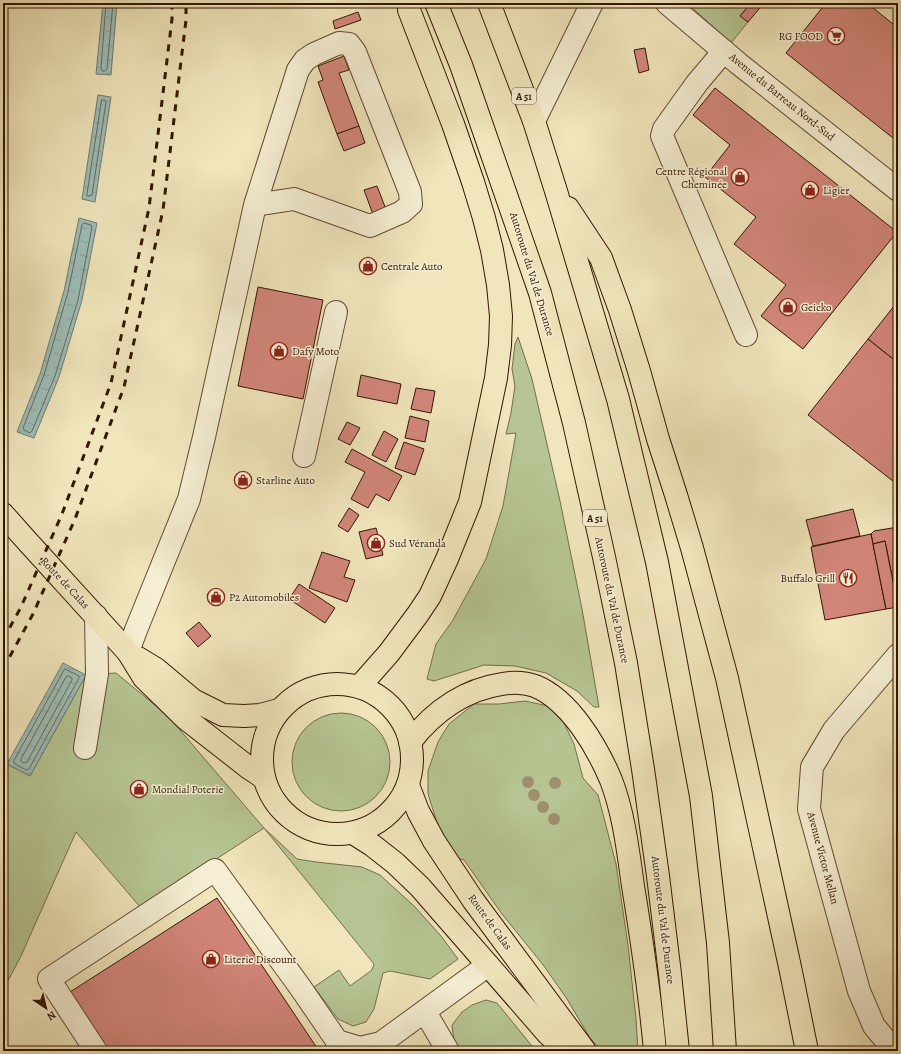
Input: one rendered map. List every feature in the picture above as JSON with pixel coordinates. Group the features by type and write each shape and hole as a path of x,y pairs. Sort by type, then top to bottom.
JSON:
{"main road":[{"path":"359,687 389,653 418,614 430,596 450,553 470,502 496,378 500,345 501,316 498,285 490,244 473,182 409,10 409,3"},
{"name":"Autoroute du Val de Durance","path":"436,3 461,65 540,293 574,423 626,663 658,876 678,1051"},
{"name":"A 51","path":"489,3 534,122 556,190 618,399 657,562 701,796 718,943 725,1051"},
{"path":"556,190 601,258 620,310 692,548 727,678 807,1051"},
{"name":"Route de Calas","path":"3,514 128,652 144,678 185,718 264,778"},
{"name":"Route de Calas","path":"128,652 156,669 193,700 223,715 260,715 279,710"},
{"path":"410,742 435,714 460,697 477,689 509,682 518,682 536,686 562,705 576,721 600,758 611,781 626,837 640,927 655,1051"},
{"path":"324,684 342,684 359,687 370,691 379,697 396,712 407,731 410,742 412,753 411,775 401,799 393,809 379,821 352,833 330,834 318,832 297,823 272,799 267,788 262,766 261,755 263,744 272,720 279,710 297,695 324,684"},
{"name":"Route de Calas","path":"408,785 418,811 434,841 473,900 585,1051"},
{"path":"352,833 372,845 395,863 420,887 548,1034 567,1051"}],"street":[{"path":"534,122 592,3"},
{"name":"Avenue du Barreau Nord-Sud","path":"667,3 739,64 898,190"},
{"path":"128,652 189,499 255,205 298,70 305,60 314,54 339,43 349,44 355,52 410,192 411,204 402,212 370,226 294,199 255,205"},
{"path":"724,51 689,94 664,129 662,136 746,335"},
{"path":"304,456 336,312"},
{"path":"85,748 97,674 96,616"},
{"name":"Avenue Victor Mellan","path":"898,655 834,730 812,767 809,809 859,991 874,1026 893,1049 898,1051"},
{"path":"96,1051 49,979 215,870 338,1041 360,1048 381,1043 488,965"},
{"path":"424,1012 448,1051"}],"green space":[{"path":"687,3 751,3 740,16 748,22 731,43"},
{"path":"518,337 532,379 560,501 582,609 599,707 594,707 577,691 546,673 515,666 484,665 434,681 427,679 436,644 453,620 486,559 503,506 516,433 506,434 515,386 512,369 515,344"},
{"path":"116,673 167,715 264,828 141,908 76,832 21,956 3,990 3,770 7,764 30,776 86,675"},
{"path":"525,701 548,706 564,723 574,744 583,778 598,795 616,864 628,945 638,1051 602,1051 590,1038 567,999 544,966 502,914 464,860 457,858 438,826 428,794 428,771 438,742 449,724 474,704 499,704"},
{"path":"341,713 360,716 376,727 387,743 390,762 387,781 376,797 360,808 341,811 322,808 306,797 295,781 292,762 295,743 306,727 322,716"},
{"path":"264,828 297,859 362,867 380,875 414,906 441,936 458,959 430,979 390,971 383,973 374,1009 366,1022 353,1026 338,1019 314,987 339,970 350,986 372,970 374,964"},
{"path":"486,1000 497,1003 536,1051 481,1051 478,1046 468,1051 459,1051 454,1042 452,1025 462,1012 472,1005"}],"water":[{"path":"103,3 117,3 111,75 96,74"},
{"path":"98,95 111,97 95,202 82,199"},
{"path":"79,218 97,223 82,300 59,377 34,438 17,432 40,374 64,291"},
{"path":"63,663 86,675 30,776 7,764"}],"building":[{"path":"751,3 764,3 748,22 740,16"},
{"path":"826,3 867,3 898,28 898,142 786,53"},
{"path":"358,12 361,20 335,29 333,21"},
{"path":"645,48 649,70 639,73 634,50"},
{"path":"344,56 349,70 339,73 359,126 337,134 318,82 323,80 318,66"},
{"path":"715,88 897,232 803,349 761,316 786,285 734,244 756,217 705,177 730,145 693,115"},
{"path":"359,126 365,143 344,151 337,134"},
{"path":"377,186 387,212 374,217 364,190"},
{"name":"Dafy Moto","path":"258,287 323,300 303,399 238,386"},
{"path":"898,301 898,363 868,339"},
{"path":"868,339 898,363 898,485 808,415"},
{"path":"361,375 401,384 397,404 357,396"},
{"path":"416,388 435,391 431,413 411,409"},
{"path":"410,416 429,421 425,442 405,438"},
{"path":"347,422 360,428 350,445 338,439"},
{"path":"384,431 398,439 386,462 372,455"},
{"path":"404,442 424,449 415,475 395,468"},
{"path":"352,449 402,476 389,501 376,494 368,508 351,499 365,472 345,462"},
{"path":"349,508 359,515 348,532 338,526"},
{"path":"853,509 860,536 813,546 806,520"},
{"path":"898,527 898,579 893,581 885,541 873,544 871,534 874,531"},
{"path":"376,528 383,555 366,559 359,532"},
{"name":"Buffalo Grill","path":"871,534 886,609 825,620 811,547"},
{"path":"885,541 898,607 886,609 873,544"},
{"path":"322,552 350,561 344,577 355,580 347,602 309,588"},
{"path":"299,584 335,608 325,623 289,599"},
{"path":"199,622 211,636 198,647 186,633"},
{"path":"217,898 319,1051 107,1051 70,992"}],"railway":[{"path":"3,640 21,607 62,514 111,383 149,208 172,19 172,3"},
{"path":"3,669 33,614 75,519 124,387 163,210 186,20 186,3"}],"place":[{"name":"RG FOOD","path":"836,36"},
{"name":"Centre Régional Cheminée","path":"740,177"},
{"name":"Ligier","path":"810,190"},
{"name":"Centrale Auto","path":"368,266"},
{"name":"Geicko","path":"788,307"},
{"name":"Dafy Moto","path":"279,351"},
{"name":"Starline Auto","path":"243,480"},
{"name":"Sud Véranda","path":"376,543"},
{"name":"Buffalo Grill","path":"848,578"},
{"name":"P2 Automobiles","path":"216,597"},
{"name":"Mondial Poterie","path":"139,789"},
{"name":"Literie Discount","path":"211,959"}]}
